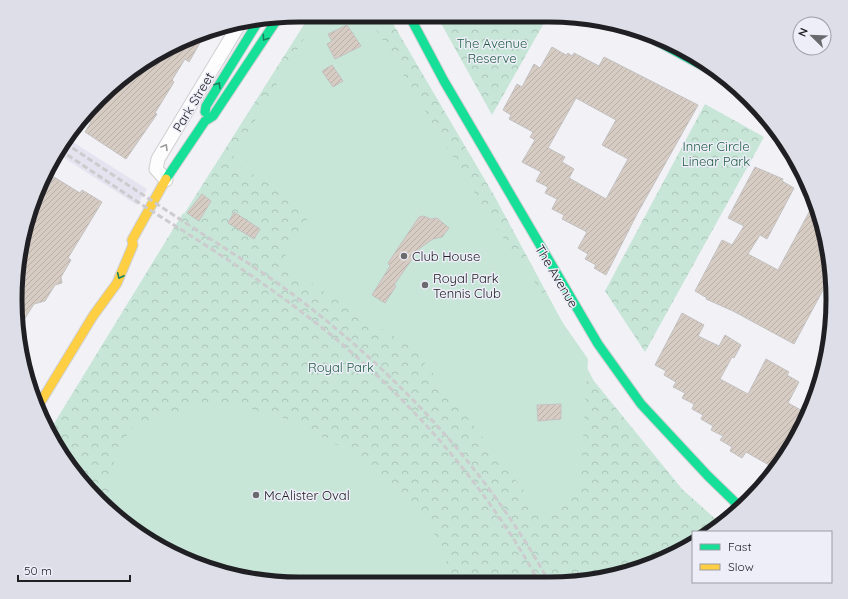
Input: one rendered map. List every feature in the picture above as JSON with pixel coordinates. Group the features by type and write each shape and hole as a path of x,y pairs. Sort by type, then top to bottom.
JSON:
{"main road":[{"name":"The Avenue","path":"413,22 444,81 598,344 638,399 708,476 736,503"},
{"name":"Park Street","path":"41,401 93,316 120,276 133,245 132,240 166,180 205,121 213,116 274,23"},
{"name":"Park Street","path":"205,121 206,106 256,25"},
{"name":"Park Street","path":"121,248 124,243 132,240"},
{"name":"Park Street","path":"93,316 107,280"}],"street":[{"name":"Park Street","path":"166,180 156,169 158,159 236,29"}],"shaded area":[{"path":"72,141 147,189 137,205 62,156"}],"green space":[{"name":"Royal Park","path":"306,22 392,22 495,197 594,381 682,489 717,520 701,531 692,531 692,537 687,540 655,556 638,562 620,568 585,575 548,577 300,577 263,575 228,568 210,562 193,556 161,540 131,520 103,496 69,454 53,426 183,213 184,214"},
{"name":"Royal Park Tennis Club","path":"314,22 372,22 489,217 588,359 580,489 544,516 414,349 281,263 313,210 231,161"},
{"name":"The Avenue Reserve","path":"440,22 544,23 492,115"},
{"name":"Inner Circle Linear Park","path":"705,104 764,137 645,352 605,291"},
{"name":"McAlister Oval","path":"198,406 248,408 290,420 339,446 378,473 422,515 445,551 448,577 300,577 263,575 228,568 193,556 145,530 112,504 110,478 118,448 134,425"}],"building":[{"path":"347,25 361,46 335,59 327,44 332,41 328,34"},
{"path":"202,40 189,62 185,59 172,80 174,82 155,113 157,114 126,159 85,132 91,122 88,120 103,103 131,79 161,59"},
{"path":"552,47 566,55 568,53 572,56 574,53 599,66 604,57 698,105 637,214 606,275 594,268 596,265 585,259 588,254 578,248 587,232 562,219 564,215 552,209 557,199 545,193 548,187 536,181 541,172 522,162 535,140 530,137 533,132 509,119 511,115 503,110 517,84 522,87 534,64 540,68","holes":["576,98 616,120 602,145 628,159 606,199 569,178 574,169 562,162 565,157 548,148"]},
{"path":"332,65 343,81 333,87 322,71"},
{"path":"755,167 783,179 782,181 794,188 767,239 760,235 748,254 778,270 811,209 821,245 825,286 794,344 733,311 706,299 707,298 695,291 722,240 732,245 744,226 728,218"},
{"path":"54,177 80,193 82,190 102,202 68,258 71,260 61,277 62,283 55,285 45,301 34,304 23,321 22,300 24,263 27,245 43,193 47,185 49,186"},
{"path":"202,194 211,201 199,221 187,213"},
{"path":"234,212 260,229 254,239 228,223"},
{"name":"Club House","path":"423,216 431,219 437,218 449,228 442,237 433,239 420,248 394,285 396,286 385,303 372,295 390,266 388,263 419,217"},
{"path":"682,313 704,325 698,336 719,346 725,335 741,345 734,358 732,357 720,379 748,394 766,359 789,372 787,375 799,382 788,403 803,411 789,438 771,466 746,452 742,458 730,451 732,447 720,440 723,436 711,430 713,426 701,419 703,415 692,409 694,404 682,398 685,393 673,387 676,382 664,375 666,371 655,365"},
{"path":"561,404 561,419 538,421 537,405"}],"railway":[{"path":"69,145 282,286 343,335 378,366 411,398 472,467 526,542 546,577"},
{"path":"64,153 269,288 314,321 366,365 422,421 474,482 497,514 536,577"}],"traffic: fast":[{"path":"413,22 444,81 598,344 641,404 708,476 736,503"},
{"path":"166,179 205,121 213,116 274,23"},
{"path":"205,112 206,106 256,25"}],"traffic: slow":[{"path":"41,401 93,316 117,283 133,245 132,240 166,179"}],"place":[{"name":"Club House","path":"404,256"},
{"name":"Royal Park Tennis Club","path":"425,285"},
{"name":"McAlister Oval","path":"256,495"}]}
